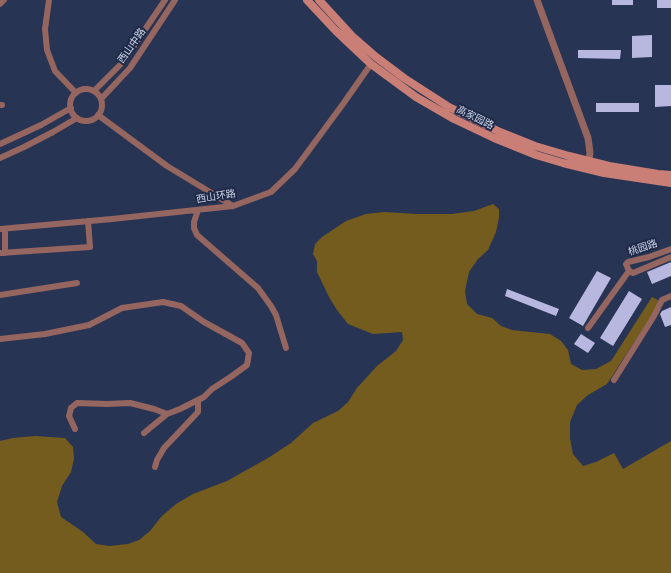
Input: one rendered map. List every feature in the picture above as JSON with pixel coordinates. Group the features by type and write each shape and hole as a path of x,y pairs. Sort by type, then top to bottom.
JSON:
{"main road":[{"name":"高家园路","path":"307,0 336,31 371,64 416,97 454,119 494,138 536,155 671,183"},
{"name":"高家园路","path":"319,0 352,36 376,57 404,78 448,107 500,132 588,165 609,166 671,175"}],"street":[{"path":"0,4 4,0"},
{"path":"49,0 45,29 47,50 55,71 76,93"},
{"name":"西山中路","path":"94,91 123,62 166,0"},
{"name":"西山中路","path":"101,99 130,68 176,0"},
{"path":"537,0 588,138 590,153 588,165"},
{"name":"西山环路","path":"2,229 232,206 271,192 295,169 371,64"},
{"path":"84,89 94,91 100,96 102,106 101,111 91,120 77,118 71,108 71,101 73,97 76,93 84,89"},
{"path":"0,144 41,125 71,108"},
{"path":"98,115 167,166 232,206"},
{"path":"0,158 53,132 77,118"},
{"path":"198,210 194,222 194,228 197,235 258,288 276,315 286,348"},
{"path":"2,229 2,253 90,247 88,221"},
{"name":"桃园路","path":"671,249 649,257 628,262 626,264 629,271 633,273 671,257"},
{"path":"588,328 629,271"},
{"path":"0,295 77,283"},
{"path":"614,380 654,316 662,300 671,296"},
{"path":"0,339 46,334 89,325 122,308 163,302 181,306 204,322 242,344 249,353 247,365 212,389 204,397 167,414 144,433"},
{"path":"155,467 164,448 198,412 198,400"},
{"path":"75,429 70,416 71,408 77,403 130,403 167,414"}],"shaded area":[{"path":"493,204 499,209 496,232 488,250 478,259 469,272 465,291 467,304 477,314 492,318 501,326 512,330 550,334 561,341 568,350 571,364 582,370 596,369 611,361 652,297 658,300 657,307 607,384 588,395 577,405 570,422 570,438 573,454 583,466 596,462 614,453 623,469 671,441 671,573 0,573 0,441 35,436 65,438 73,447 74,459 71,472 62,486 57,502 61,517 83,532 96,544 109,546 128,544 139,540 150,531 161,517 176,504 193,494 227,481 268,458 291,443 313,423 338,411 348,402 357,388 377,366 396,351 403,340 402,332 373,334 348,324 329,297 317,272 317,261 313,254 315,244 322,237 346,221 366,214 384,212 452,214 474,211"}],"building":[{"path":"612,0 633,0 633,5 612,5"},
{"path":"657,0 671,0 671,8 657,8"},
{"path":"652,35 652,57 632,58 632,36"},
{"path":"578,50 621,50 620,59 578,58"},
{"path":"655,85 671,85 671,106 655,107"},
{"path":"596,103 639,103 639,112 596,112"},
{"path":"671,262 671,276 652,284 647,272"},
{"path":"597,271 611,278 583,326 569,318"},
{"path":"507,289 559,309 556,316 505,296"},
{"path":"629,291 642,299 613,346 600,338"},
{"path":"671,307 671,325 665,327 660,314 662,311"},
{"path":"581,334 595,343 588,353 574,344"}]}
